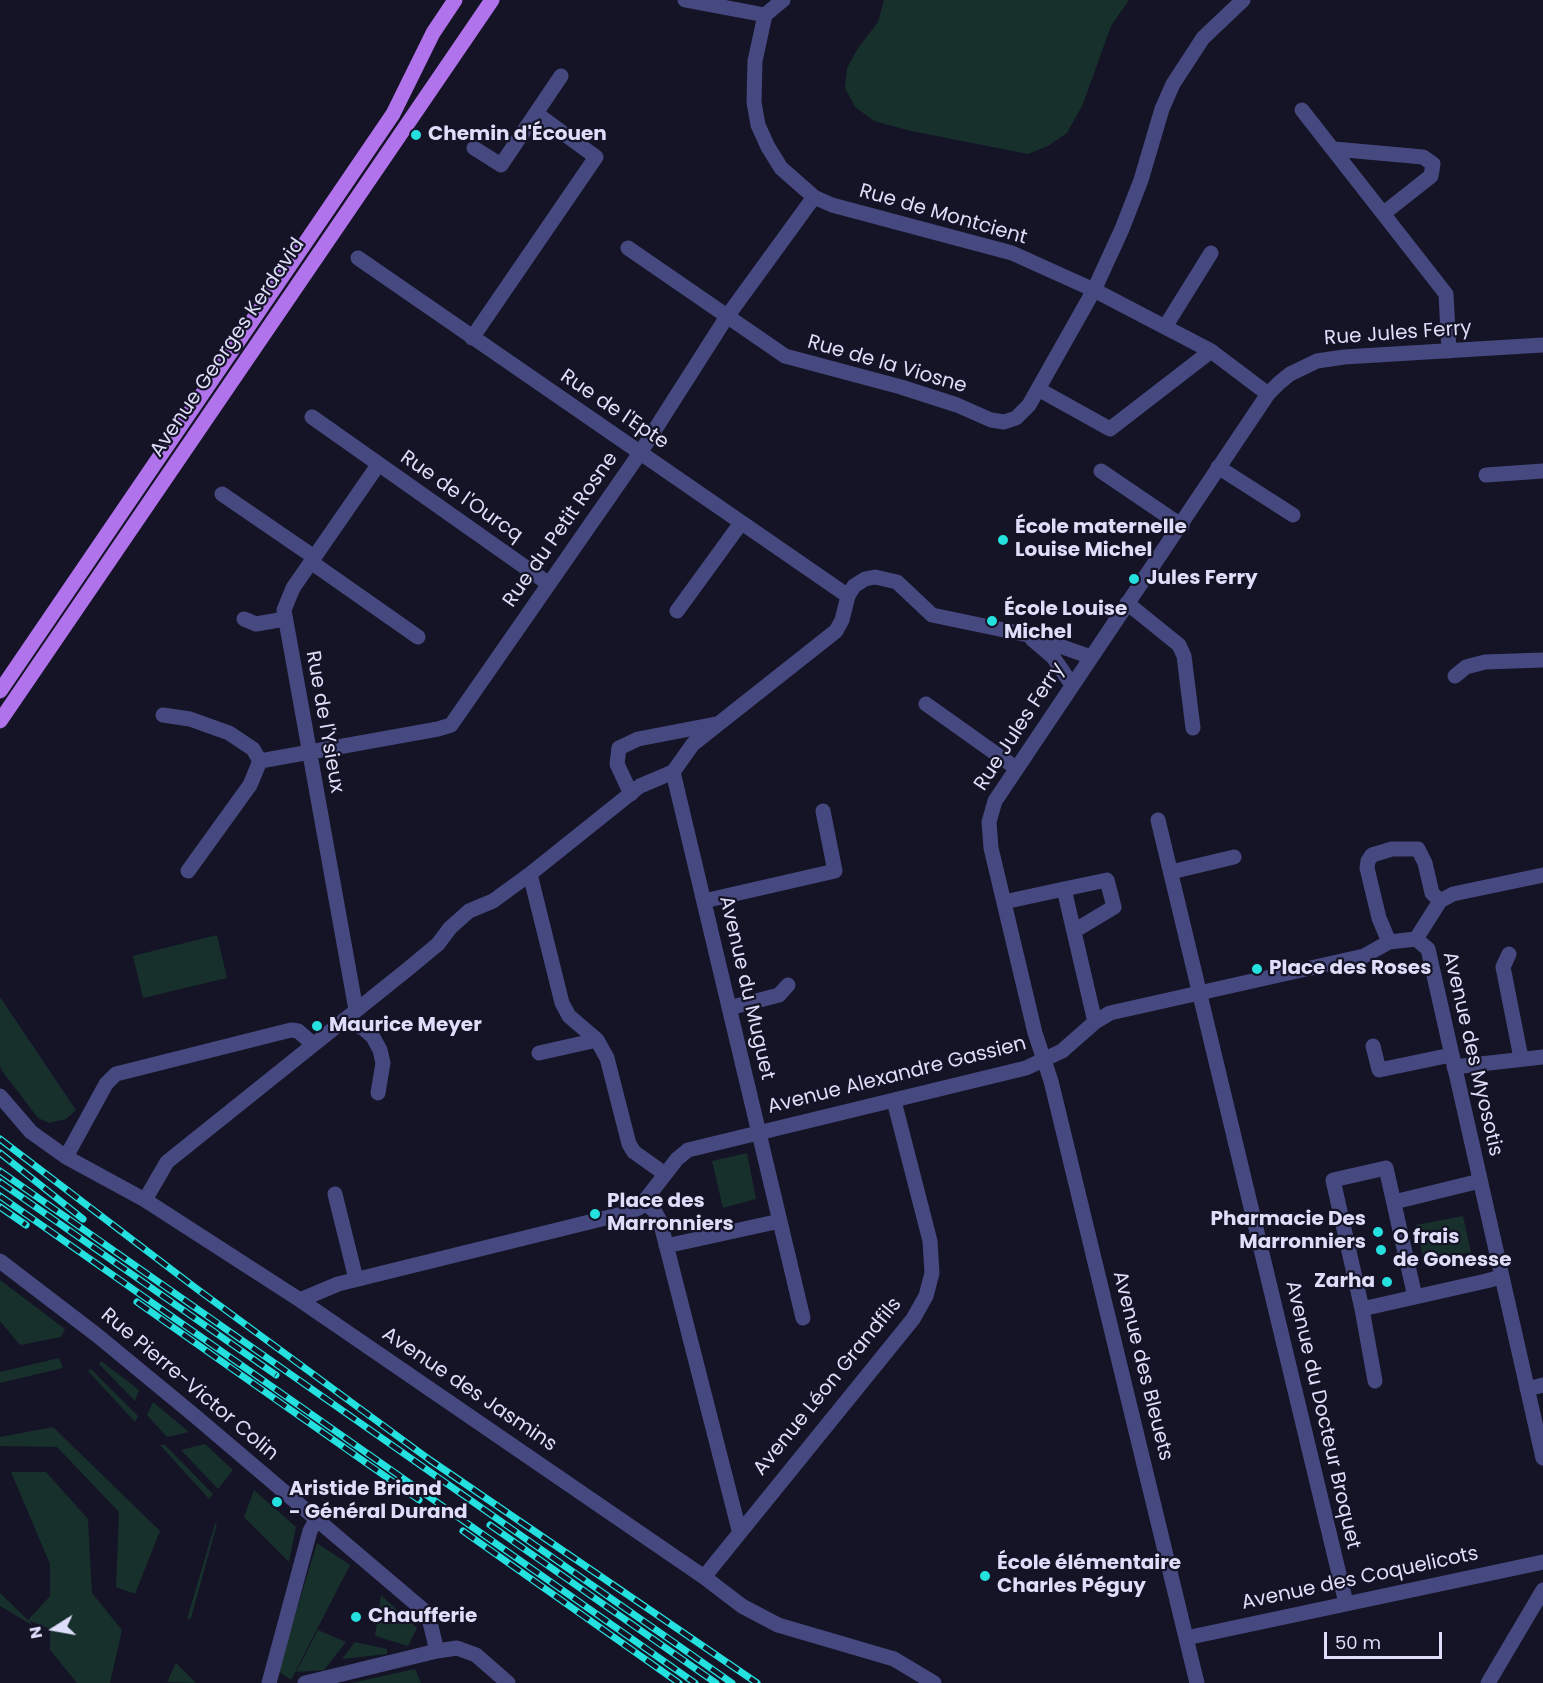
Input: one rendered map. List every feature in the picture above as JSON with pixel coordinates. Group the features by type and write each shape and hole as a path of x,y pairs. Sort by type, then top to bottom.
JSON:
{"main road":[{"name":"Avenue Georges Kerdavid","path":"0,691 393,114 433,33 455,0"},
{"name":"Avenue Georges Kerdavid","path":"0,721 492,0"}],"street":[{"path":"685,0 765,15 783,0"},
{"name":"Rue de la Viosne","path":"628,248 784,356 901,387 957,405 991,420 1004,422 1016,418 1029,405 1094,290 1138,190 1162,109 1173,84 1203,38 1243,0"},
{"name":"Rue de Montcient","path":"765,15 754,72 754,102 758,125 782,168 814,197 831,205 1012,253 1094,290 1211,351 1268,394"},
{"path":"474,148 501,165 561,76"},
{"path":"1302,110 1446,294 1449,351"},
{"path":"472,338 596,157 537,114"},
{"path":"1334,149 1423,157 1433,164 1431,176 1384,213"},
{"name":"Rue du Petit Rosne","path":"260,761 452,725 640,453 726,318 814,197"},
{"path":"1165,327 1211,253"},
{"name":"Rue de l'Epte","path":"357,258 848,596"},
{"name":"Rue Jules Ferry","path":"1046,1059 1035,1033 991,848 989,822 995,801 1071,685 1182,526 1218,467 1268,394 1290,374 1317,361 1344,357 1543,345"},
{"path":"1038,389 1110,429 1211,351"},
{"name":"Rue de l'Ourcq","path":"312,417 549,584"},
{"name":"Rue de l'Ysieux","path":"356,1010 284,610 292,588 378,465"},
{"path":"1218,467 1293,515"},
{"path":"1101,471 1182,526"},
{"path":"1486,475 1543,471"},
{"path":"222,494 418,637"},
{"path":"677,611 741,523"},
{"path":"145,1200 167,1162 438,944 450,928 469,911 492,901 530,874 640,786 673,772 683,753 836,631 854,585 865,579 885,578 897,582 932,615 1028,635 1091,657"},
{"path":"1127,603 1179,645 1184,656 1193,728"},
{"path":"244,619 256,624 285,619"},
{"path":"1028,635 1053,657 1071,685"},
{"path":"1455,676 1466,667 1485,662 1543,660"},
{"path":"926,704 1016,768"},
{"path":"163,715 190,719 229,733 253,749 260,761 250,785 188,872"},
{"path":"631,794 617,764 620,748 638,739 718,723"},
{"name":"Avenue du Muguet","path":"673,772 803,1318"},
{"path":"705,901 835,871 823,811"},
{"name":"Avenue du Docteur Broquet","path":"1158,820 1346,1603"},
{"path":"1389,942 1379,918 1367,868 1372,855 1392,849 1418,849 1425,863 1432,893 1440,901"},
{"path":"1171,872 1234,857"},
{"path":"530,874 562,1003 569,1016 597,1040 607,1058 629,1144 640,1158 665,1174"},
{"path":"1416,939 1440,901 1453,894 1543,874"},
{"path":"1004,902 1107,880 1114,907 1074,931"},
{"path":"1064,889 1095,1022"},
{"name":"Avenue Alexandre Gassien","path":"644,1203 665,1174 688,1150 1026,1068 1062,1051 1095,1022 1110,1013 1364,956 1389,942 1416,939"},
{"name":"Avenue des Myosotis","path":"1416,939 1428,949 1543,1458"},
{"path":"1509,954 1503,967 1521,1058"},
{"path":"729,1008 779,995 788,985"},
{"path":"344,1020 363,1028 374,1037 380,1050 382,1063 378,1093"},
{"path":"66,1157 106,1084 116,1074 291,1030 298,1031 313,1044"},
{"path":"539,1053 597,1040"},
{"path":"1373,1046 1379,1070 1453,1061 1543,1057"},
{"name":"Avenue des Bleuets","path":"1046,1059 1197,1683"},
{"name":"Avenue des Jasmins","path":"0,1095 31,1132 66,1157 145,1200 300,1300 704,1576 742,1606 769,1621 877,1652 911,1668 934,1683"},
{"name":"Avenue Léon Grandfils","path":"704,1576 739,1530 913,1319 926,1296 932,1273 930,1241 894,1101"},
{"path":"1375,1381 1362,1309 1333,1180 1386,1168 1415,1297"},
{"name":"Avenue des Myosotis","path":"1394,1202 1480,1181"},
{"path":"335,1194 356,1279"},
{"path":"300,1300 356,1279 613,1216 639,1208 644,1203 654,1210 660,1221 739,1530"},
{"path":"666,1246 780,1221"},
{"name":"Rue Pierre-Victor Colin","path":"0,1261 99,1336 428,1614 437,1651"},
{"path":"1362,1309 1501,1277"},
{"path":"1527,1389 1543,1385"},
{"path":"269,1683 310,1531 317,1518"},
{"name":"Avenue des Coquelicots","path":"1186,1638 1543,1562"},
{"path":"1488,1683 1543,1590"},
{"path":"305,1683 457,1648 476,1655 508,1683"}],"green space":[{"path":"884,0 1129,0 1111,26 1083,104 1067,133 1048,146 1028,154 911,131 874,121 855,107 845,88 847,68 858,48 878,22"},
{"path":"217,935 227,978 143,998 133,956"},
{"path":"0,997 76,1110 66,1119 49,1123 38,1118 2,1071 0,1066"},
{"path":"747,1153 756,1199 723,1208 712,1161"},
{"path":"1463,1216 1471,1252 1424,1262 1416,1225"},
{"path":"0,1280 65,1329 61,1337 20,1345 0,1321"},
{"path":"59,1358 63,1368 0,1383 0,1372"},
{"path":"101,1361 139,1390 135,1401 99,1364"},
{"path":"91,1369 138,1416 135,1422 88,1371"},
{"path":"153,1402 189,1432 167,1437 147,1415"},
{"path":"53,1427 160,1531 135,1594 116,1587 119,1512 57,1447 0,1446 0,1437"},
{"path":"205,1444 233,1470 218,1489 181,1450"},
{"path":"160,1445 165,1445 213,1494 209,1499"},
{"path":"11,1472 46,1472 88,1519 92,1593 122,1630 110,1683 77,1683 50,1650 50,1629 30,1621 32,1625 0,1606 0,1593 28,1620 50,1596 50,1564"},
{"path":"254,1490 296,1527 289,1562 244,1517"},
{"path":"215,1524 217,1524 191,1618 187,1619"},
{"path":"317,1543 350,1565 291,1680 278,1671"},
{"path":"381,1595 417,1628 408,1646 375,1636"},
{"path":"318,1630 346,1642 324,1670 296,1672"},
{"path":"355,1642 387,1649 387,1654 342,1659"},
{"path":"176,1663 196,1683 167,1682"},
{"path":"415,1669 421,1683 351,1683"}],"railway":[{"path":"0,1139 197,1289 430,1460 757,1683"},
{"path":"0,1153 83,1219"},
{"path":"0,1171 732,1683"},
{"path":"0,1182 276,1375"},
{"path":"0,1196 695,1683"},
{"path":"0,1207 26,1225"},
{"path":"137,1302 419,1500"},
{"path":"490,1525 716,1683"},
{"path":"463,1531 679,1683"}],"place":[{"name":"Chemin d'Écouen","path":"416,135"},
{"name":"École maternelle Louise Michel","path":"1003,540"},
{"name":"Jules Ferry","path":"1134,579"},
{"name":"École Louise Michel","path":"992,621"},
{"name":"Place des Roses","path":"1257,969"},
{"name":"Maurice Meyer","path":"317,1026"},
{"name":"Place des Marronniers","path":"595,1214"},
{"name":"Pharmacie Des Marronniers","path":"1378,1232"},
{"name":"O frais de Gonesse","path":"1381,1250"},
{"name":"Zarha","path":"1387,1282"},
{"name":"Aristide Briand - Général Durand","path":"277,1502"},
{"name":"École élémentaire Charles Péguy","path":"985,1576"},
{"name":"Chaufferie","path":"356,1617"}]}
